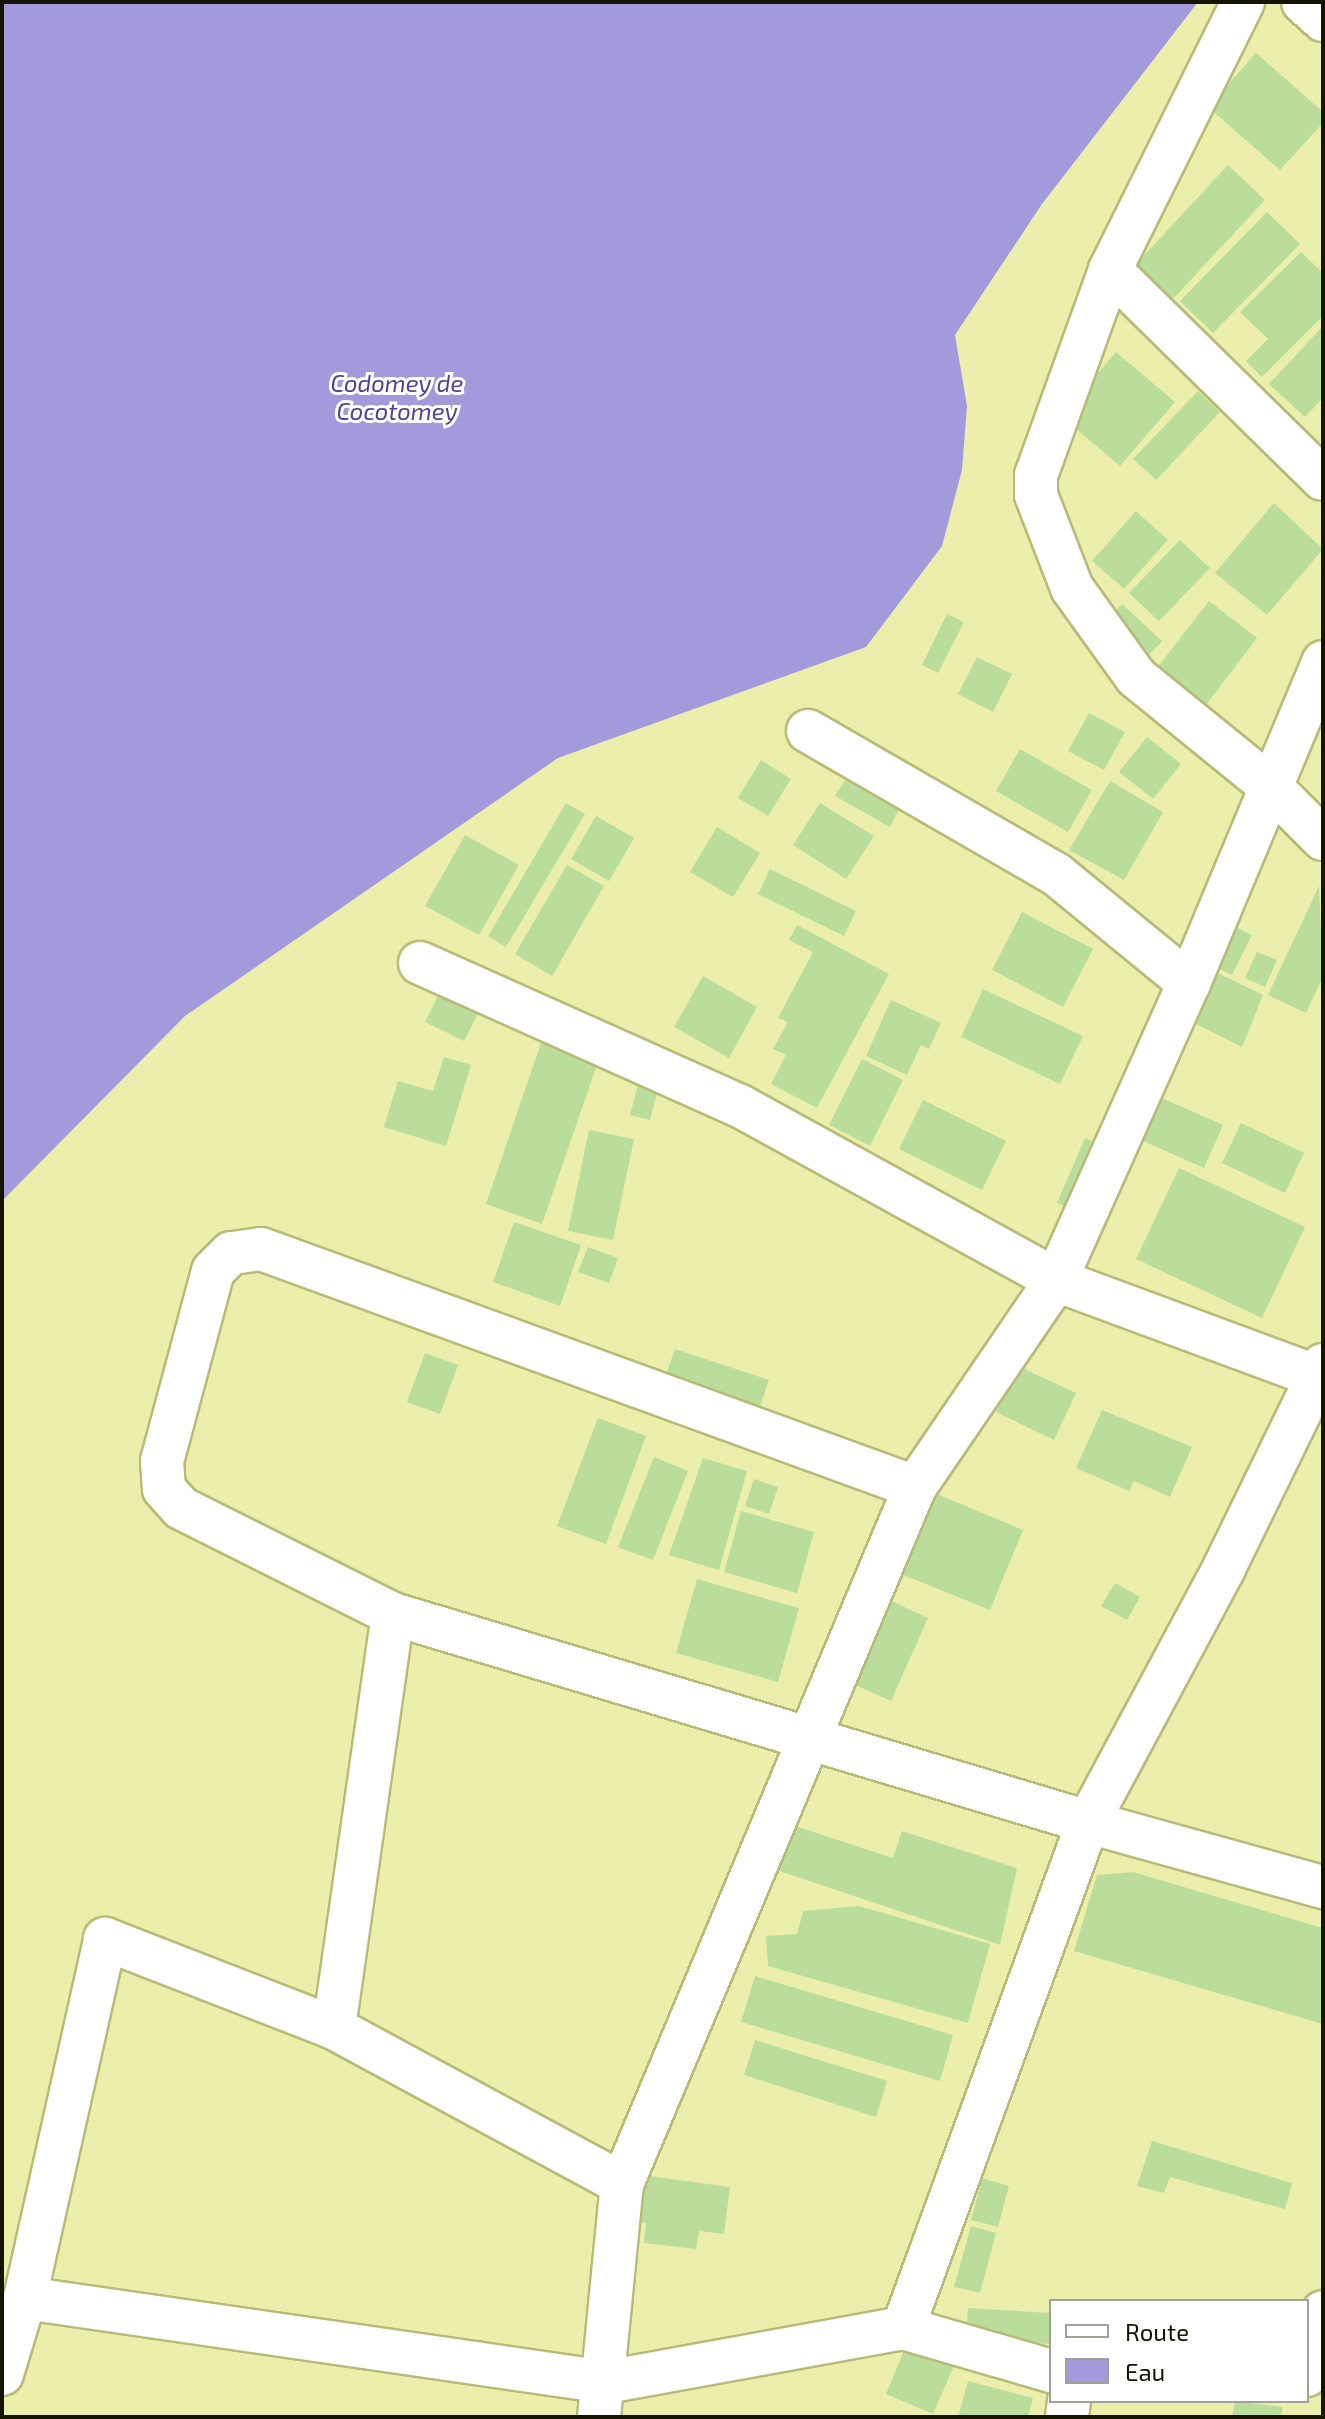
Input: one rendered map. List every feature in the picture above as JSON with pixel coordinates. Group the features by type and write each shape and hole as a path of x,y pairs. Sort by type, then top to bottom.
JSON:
{"street":[{"path":"1243,2 1110,270 1036,475 1036,495 1072,588 1136,677 1270,786 1323,839"},
{"path":"1303,2 1323,20"},
{"path":"1110,270 1323,479"},
{"path":"603,2400 622,2184 807,1735 915,1487 1056,1280 1189,983 1323,662"},
{"path":"808,731 1056,874 1189,983"},
{"path":"420,963 740,1106 1056,1280 1320,1371 1224,1568 1088,1822 903,2328"},
{"path":"915,1487 261,1249 231,1253 213,1271 162,1461 164,1489 181,1508 393,1614 807,1735 1088,1822 1323,1887"},
{"path":"334,2028 393,1614"},
{"path":"2,2374 25,2298 105,1939 334,2028 622,2184"},
{"path":"25,2298 603,2400 903,2328 1049,2370"},
{"path":"1309,2367 1323,2312"}],"water":[{"name":"Codomey de Cocotomey","path":"2,2 1198,2 1042,204 955,335 967,406 962,470 942,546 866,647 558,758 185,1016 2,1201"}],"building":[{"path":"1256,53 1323,112 1323,123 1280,170 1208,107"},
{"path":"1228,165 1265,200 1173,299 1136,264"},
{"path":"1267,212 1300,244 1213,333 1180,301"},
{"path":"1301,252 1323,273 1323,316 1262,377 1246,361 1268,339 1240,312"},
{"path":"1323,326 1323,398 1305,417 1269,384"},
{"path":"1116,352 1175,402 1120,466 1061,416"},
{"path":"1198,391 1220,412 1156,480 1133,459"},
{"path":"1274,503 1323,549 1267,615 1215,573"},
{"path":"1136,511 1168,540 1124,589 1092,561"},
{"path":"1180,540 1210,568 1159,621 1129,593"},
{"path":"1209,601 1257,638 1206,705 1157,668"},
{"path":"1122,604 1162,641 1145,659 1105,622"},
{"path":"947,614 964,622 938,673 922,665"},
{"path":"977,657 1012,674 993,712 958,694"},
{"path":"1089,713 1125,732 1104,770 1068,751"},
{"path":"1147,737 1181,764 1153,799 1119,772"},
{"path":"1020,749 1092,790 1068,832 996,791"},
{"path":"761,760 791,779 768,816 738,798"},
{"path":"845,780 899,810 890,827 835,796"},
{"path":"1110,781 1163,812 1124,880 1069,850"},
{"path":"566,803 585,814 506,947 488,936"},
{"path":"820,803 874,836 846,879 793,845"},
{"path":"596,816 634,838 609,881 571,859"},
{"path":"717,827 760,853 733,897 690,872"},
{"path":"465,835 519,865 479,935 425,906"},
{"path":"567,865 604,886 552,976 515,954"},
{"path":"770,869 856,911 844,936 758,894"},
{"path":"1319,886 1323,977 1306,1013 1268,995"},
{"path":"1022,912 1093,949 1063,1007 992,970"},
{"path":"1211,915 1252,935 1232,975 1192,956"},
{"path":"797,925 889,974 817,1108 771,1084 786,1055 773,1049 788,1022 778,1018 813,952 789,940"},
{"path":"1257,952 1277,960 1265,987 1245,978"},
{"path":"1187,958 1263,995 1242,1047 1164,1008"},
{"path":"448,975 488,994 464,1041 425,1022"},
{"path":"703,976 757,1007 729,1058 674,1027"},
{"path":"983,989 1083,1036 1060,1084 961,1037"},
{"path":"891,1000 941,1023 929,1049 921,1045 907,1075 866,1056"},
{"path":"542,1040 599,1059 542,1224 486,1204"},
{"path":"444,1057 471,1065 446,1146 384,1127 398,1081 433,1091"},
{"path":"862,1059 903,1080 870,1146 829,1125"},
{"path":"641,1073 661,1078 650,1120 630,1115"},
{"path":"1153,1094 1223,1125 1204,1168 1134,1137"},
{"path":"923,1100 1006,1141 982,1190 899,1149"},
{"path":"1241,1123 1304,1153 1285,1193 1222,1163"},
{"path":"589,1130 634,1139 613,1240 568,1231"},
{"path":"1085,1138 1115,1150 1087,1216 1057,1203"},
{"path":"1179,1168 1305,1227 1262,1318 1136,1259"},
{"path":"514,1222 581,1245 560,1306 493,1282"},
{"path":"588,1247 618,1258 609,1283 578,1272"},
{"path":"675,1349 769,1380 752,1430 658,1398"},
{"path":"425,1353 458,1365 440,1414 407,1402"},
{"path":"1018,1366 1076,1393 1054,1440 996,1412"},
{"path":"1102,1410 1192,1447 1170,1497 1134,1481 1129,1491 1076,1468"},
{"path":"598,1418 646,1436 606,1544 557,1526"},
{"path":"654,1457 688,1471 653,1560 618,1547"},
{"path":"703,1458 747,1471 719,1570 669,1555"},
{"path":"754,1479 778,1487 769,1514 745,1506"},
{"path":"930,1491 1023,1530 990,1610 896,1572"},
{"path":"741,1511 814,1532 797,1593 724,1572"},
{"path":"697,1579 799,1608 778,1682 676,1653"},
{"path":"1115,1583 1140,1597 1127,1620 1101,1606"},
{"path":"883,1597 928,1618 891,1701 846,1681"},
{"path":"783,1822 893,1858 902,1831 1017,1868 1000,1945 768,1867"},
{"path":"1133,1872 1323,1928 1323,2024 1074,1951 1097,1875"},
{"path":"859,1906 990,1944 968,2023 768,1966 766,1936 797,1934 803,1911"},
{"path":"755,1976 953,2035 940,2081 741,2022"},
{"path":"755,2040 887,2081 876,2117 744,2075"},
{"path":"1152,2141 1292,2183 1285,2209 1170,2177 1164,2193 1137,2186"},
{"path":"642,2175 730,2187 724,2234 699,2231 696,2249 644,2243 646,2223 635,2222"},
{"path":"982,2178 1009,2186 998,2227 971,2220"},
{"path":"971,2226 996,2233 980,2293 954,2287"},
{"path":"968,2308 1049,2313 1049,2344 966,2339"},
{"path":"908,2341 956,2361 933,2414 886,2394"},
{"path":"968,2381 1033,2398 1028,2417 958,2417"},
{"path":"1235,2403 1283,2407 1281,2417 1232,2417"}]}
